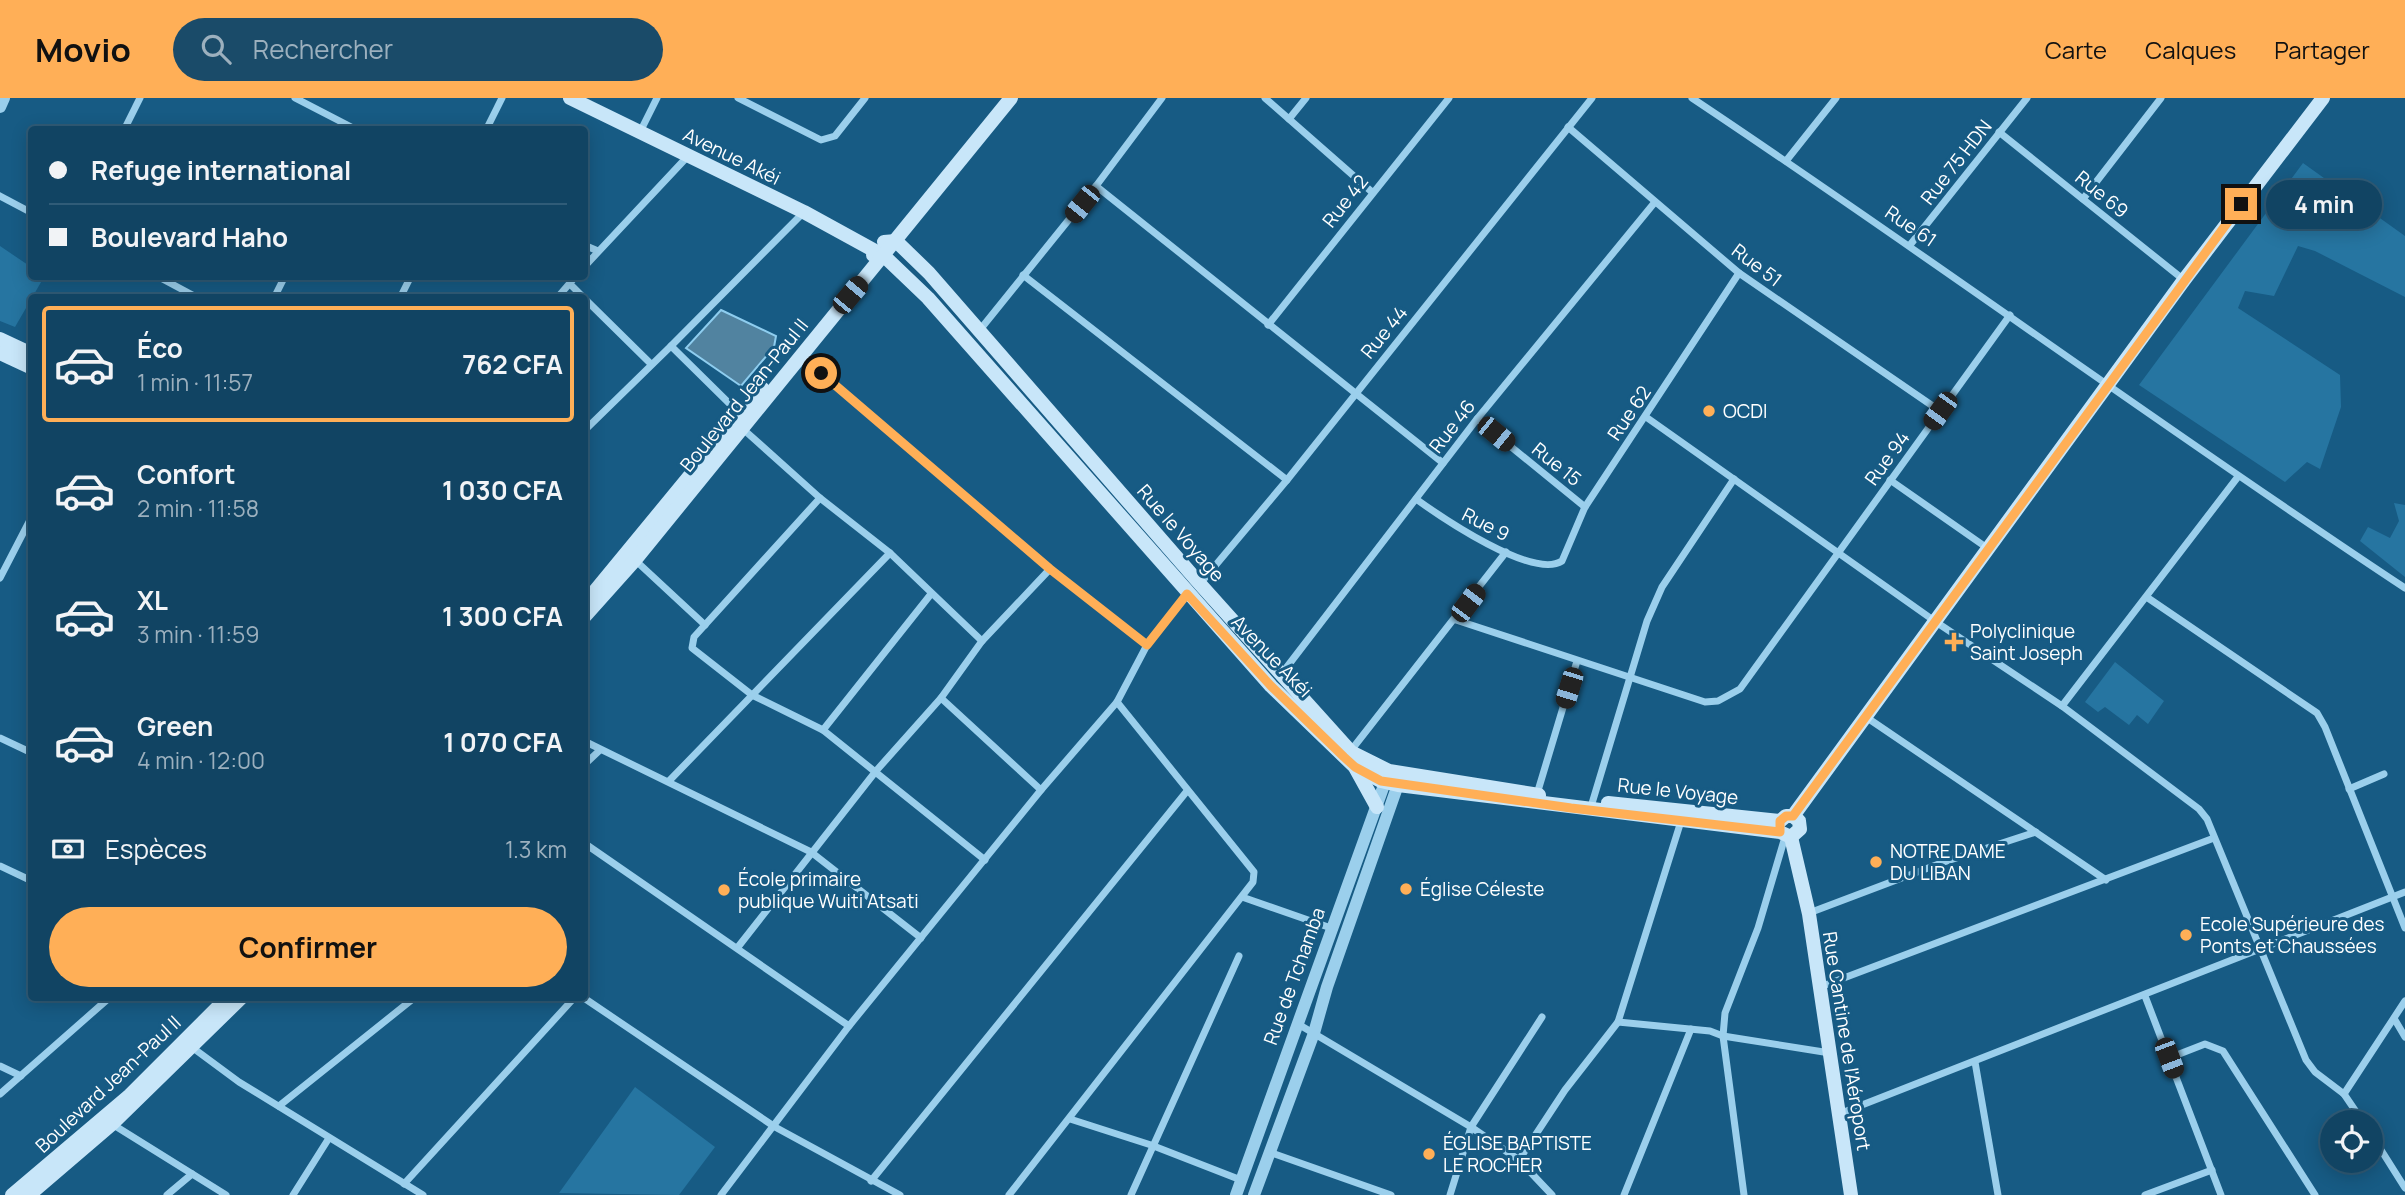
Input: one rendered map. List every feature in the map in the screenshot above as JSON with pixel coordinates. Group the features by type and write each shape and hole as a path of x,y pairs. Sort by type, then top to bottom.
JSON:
{"main road":[{"name":"Avenue Akéi","path":"570,98 882,249 1187,594 1276,680"},
{"name":"Boulevard Jean-Paul II","path":"588,602 800,355 1000,98"},
{"name":"Boulevard Jean-Paul II","path":"588,602 635,560 742,421 882,249 1011,98"},
{"path":"1786,829 2184,280 2323,98"},
{"name":"Rue le Voyage","path":"882,249 929,273 1200,584 1276,680 1348,755 1393,778 1537,794 1591,806 1786,829"},
{"path":"0,339 28,352"},
{"path":"0,352 28,366"},
{"path":"1348,755 1377,807"},
{"path":"1355,767 1393,778 1591,806"},
{"name":"Rue Cantine de l'Aéroport","path":"1786,829 1809,914 1851,1195"},
{"name":"Boulevard Jean-Paul II","path":"12,1195 130,1095 224,1001"},
{"name":"Boulevard Jean-Paul II","path":"29,1195 112,1124 193,1048 238,1001"}],"street":[{"path":"0,107 4,98"},
{"path":"126,126 140,98"},
{"path":"295,98 349,126"},
{"path":"488,126 502,98"},
{"path":"639,132 657,98"},
{"path":"738,98 821,140 835,136 865,98"},
{"path":"979,331 1096,186 1162,98"},
{"path":"1265,98 1372,192"},
{"path":"1289,119 1306,98"},
{"name":"Rue 42","path":"1268,325 1449,98"},
{"name":"Rue 44","path":"721,1195 849,1026 1041,790 1117,702 1147,645 1187,594 1200,584 1287,480 1592,98"},
{"name":"Rue 61","path":"1692,98 1910,245 2237,478 2405,588"},
{"path":"1786,161 1836,98"},
{"name":"Rue 75 HDN","path":"1910,245 2027,98"},
{"path":"2083,199 2161,98"},
{"name":"Rue 51","path":"1568,127 1739,272 1940,411"},
{"name":"Rue 69","path":"2000,132 2184,280"},
{"path":"588,262 688,156"},
{"path":"1096,186 1443,463"},
{"path":"0,196 28,210"},
{"name":"Rue 46","path":"1276,680 1443,463 1655,202"},
{"path":"588,426 804,212"},
{"path":"588,246 598,251"},
{"name":"Rue 62","path":"1549,565 1556,565 1567,556 1585,507 1739,272"},
{"path":"1023,275 1287,480"},
{"path":"164,280 191,294"},
{"path":"561,294 573,280"},
{"path":"570,284 580,294"},
{"path":"588,302 651,365"},
{"name":"Rue 94","path":"1456,620 1706,702 1730,696 1740,690 2010,315"},
{"path":"671,346 820,498 890,553 982,641"},
{"path":"800,355 1050,569 1147,645"},
{"path":"1646,417 1936,622 2062,706 2188,798 2207,819 2306,1060 2315,1072 2344,1094 2355,1110"},
{"name":"Rue 15","path":"1478,419 1585,507"},
{"path":"2062,706 2148,598 2237,478"},
{"path":"1591,806 1662,587 1734,479"},
{"path":"1890,480 1990,550"},
{"path":"820,498 692,640 693,652 752,695 823,730 985,860"},
{"name":"Rue 9","path":"1416,499 1461,531 1506,552 1549,565"},
{"path":"0,578 28,524"},
{"path":"1348,755 1456,620 1506,552"},
{"path":"668,782 890,553"},
{"path":"635,560 705,625"},
{"path":"738,947 876,771 941,698 982,641 1050,569"},
{"path":"823,730 931,594"},
{"path":"2148,598 2317,713 2325,727 2405,928"},
{"path":"1537,794 1577,661"},
{"path":"941,698 1041,790"},
{"path":"1009,1195 1253,882 1254,872 1117,702"},
{"path":"1866,717 2106,880"},
{"path":"0,738 28,752"},
{"path":"588,743 811,852 921,938"},
{"path":"588,761 600,750"},
{"path":"2349,789 2384,774"},
{"name":"Rue de Tchamba","path":"1236,1195 1331,928 1377,807 1393,778"},
{"name":"Rue de Tchamba","path":"1255,1195 1314,1033 1393,778"},
{"path":"871,1181 1187,791"},
{"path":"1519,1160 1565,1090 1618,1022 1683,816"},
{"path":"1744,1195 1723,1036 1725,1013 1758,928 1786,829"},
{"path":"1809,914 1944,862 2036,832"},
{"path":"1820,987 2214,838"},
{"path":"588,846 849,1026"},
{"path":"0,866 28,879"},
{"path":"1839,1114 2405,892"},
{"path":"1242,897 1331,928"},
{"path":"1131,1195 1151,1145 1238,956"},
{"path":"2145,996 2221,1195"},
{"path":"0,1094 106,1001"},
{"path":"279,1106 410,1001"},
{"path":"404,1184 571,1001"},
{"path":"588,1001 775,1127 900,1195"},
{"path":"2344,1094 2405,1001"},
{"path":"1450,1195 1471,1126 1542,1017"},
{"path":"2395,1020 2405,1037"},
{"path":"1618,1022 1691,1028 1723,1036 1830,1053"},
{"path":"1297,1024 1471,1126 1519,1160 1552,1195"},
{"path":"1624,1195 1691,1028"},
{"path":"2169,1058 2206,1044 2223,1051 2315,1195"},
{"path":"193,1048 239,1082 423,1195"},
{"path":"1975,1062 1998,1195"},
{"path":"0,1066 21,1076"},
{"path":"1070,1119 1151,1145 1241,1180"},
{"path":"112,1124 226,1195"},
{"path":"293,1195 329,1138"},
{"path":"1269,1152 1391,1195"},
{"path":"2383,1153 2405,1188"},
{"path":"2145,1195 2212,1170"},
{"path":"167,1195 192,1174"}],"shaded area":[{"path":"2303,163 2405,236 2405,297 2315,251 2298,246 2274,296 2245,291 2238,308 2340,375 2341,407 2320,469 2307,462 2285,482 2139,385"},
{"path":"0,246 28,265 28,280 42,280 34,294 28,294 28,305 15,327 0,321"},
{"path":"721,310 776,336 774,347 741,386 686,348"},
{"path":"2394,503 2405,505 2405,577 2360,541 2368,527 2390,538 2399,521"},
{"path":"2115,662 2164,701 2148,724 2137,715 2129,725 2105,707 2098,712 2085,702"},
{"path":"635,1087 715,1147 679,1195 559,1193"}],"place":[{"name":"OCDI","path":"1709,411"},
{"name":"Polyclinique Saint Joseph","path":"1954,642"},
{"name":"NOTRE DAME DU LIBAN","path":"1876,862"},
{"name":"Église Céleste","path":"1406,889"},
{"name":"École primaire publique Wuiti Atsati","path":"724,890"},
{"name":"Ecole Supérieure des Ponts et Chaussées","path":"2186,935"},
{"name":"ÉGLISE BAPTISTE LE ROCHER","path":"1429,1154"}],"route":[{"path":"821,373 1050,569 1147,645 1187,594 1271,686 1344,757 1355,767 1381,781 1571,808 1780,832 1779,824 1782,818 1793,816 2241,204"}]}
